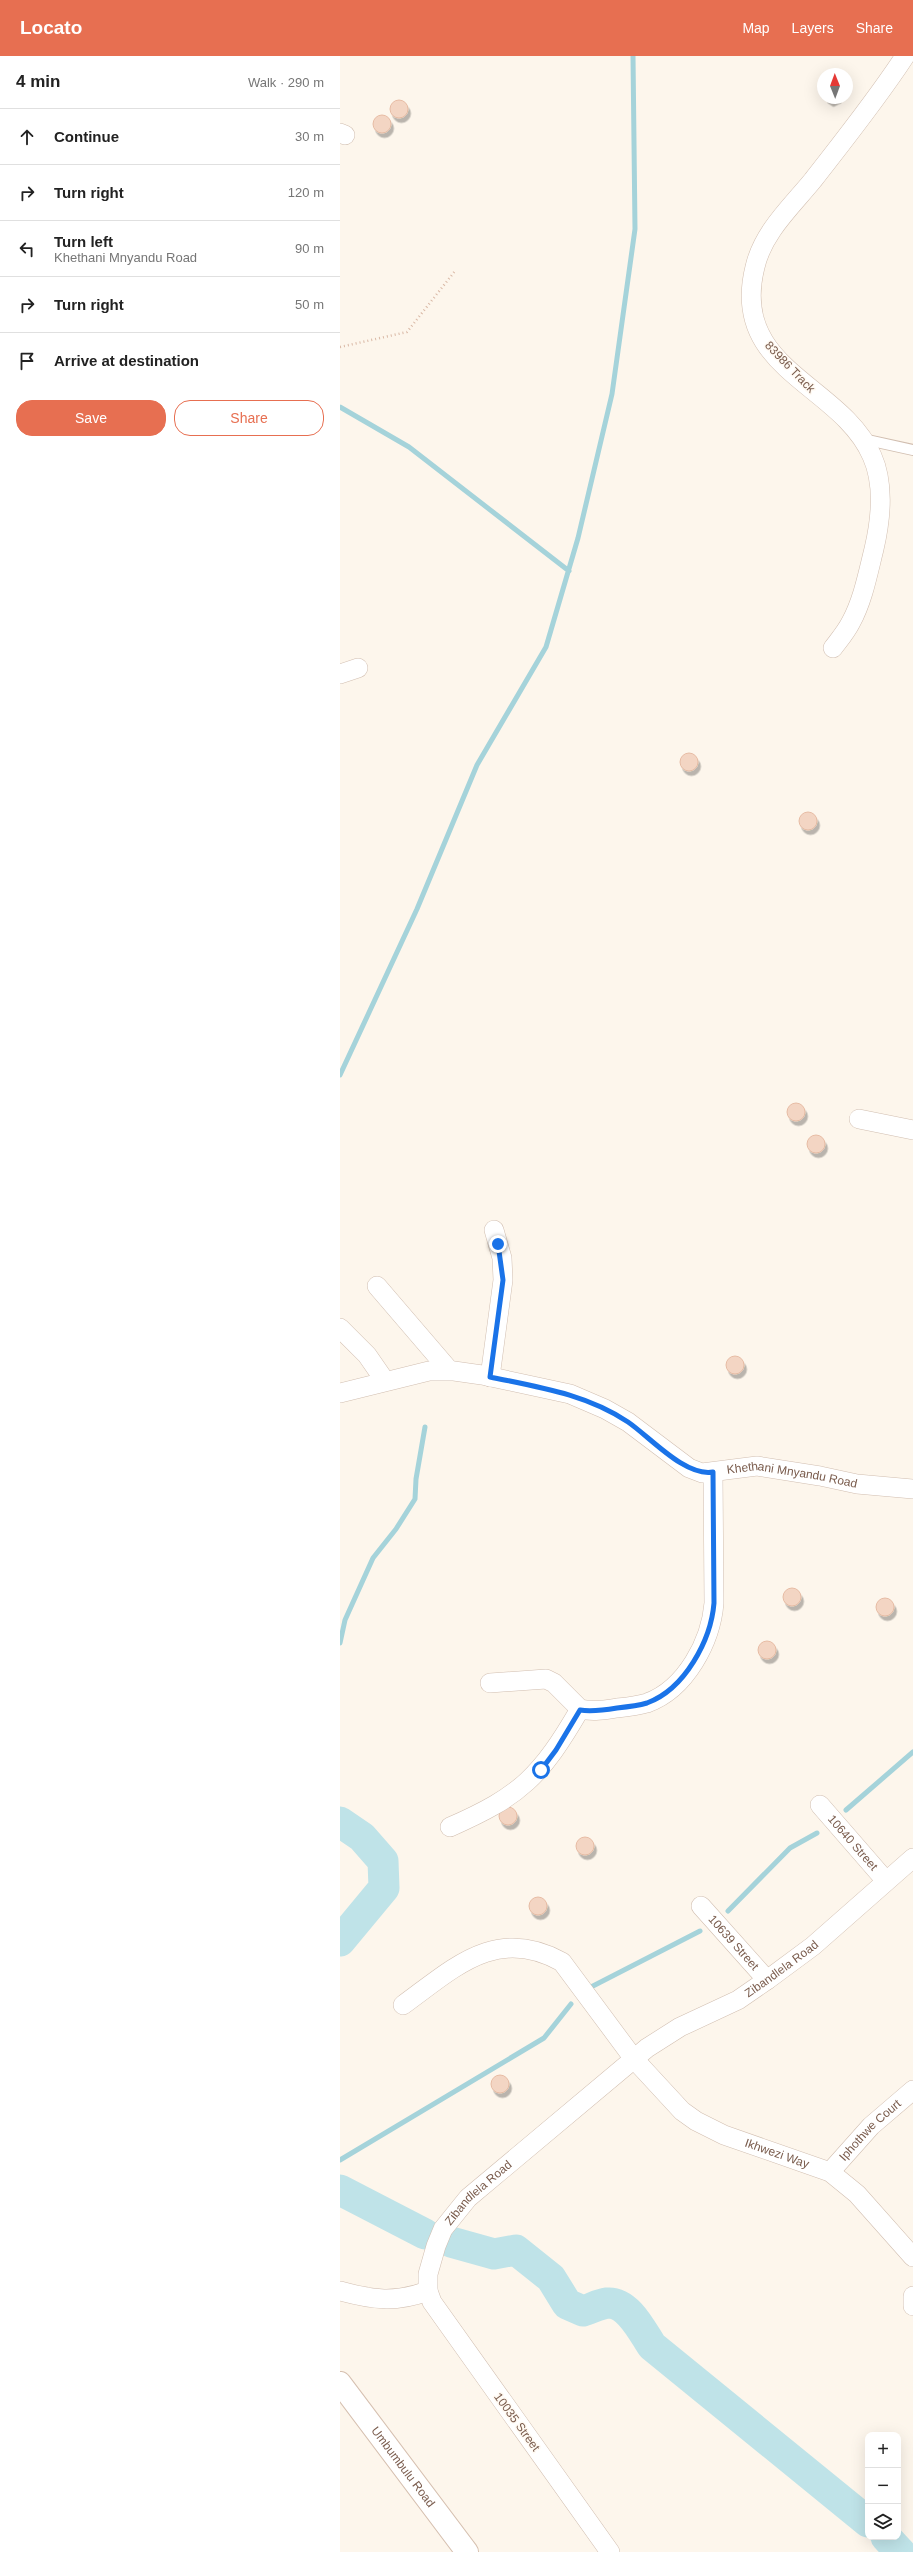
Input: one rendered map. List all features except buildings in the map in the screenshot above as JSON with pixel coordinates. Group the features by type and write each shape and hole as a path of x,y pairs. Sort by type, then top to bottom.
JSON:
{"main road":[{"name":"Umbumbulu Road","path":"340,2383 467,2552"}],"street":[{"name":"83986 Track","path":"832,648 851,623 870,569 878,527 881,493 880,482 873,457 863,439 847,420 801,381 769,348 758,331 754,318 751,287 759,254 774,228 829,160 905,56"},
{"path":"340,674 358,668"},
{"path":"859,1119 913,1130"},
{"path":"490,1377 503,1280 502,1258 494,1230"},
{"path":"377,1286 449,1370"},
{"path":"340,1328 367,1355 385,1381"},
{"name":"Khethani Mnyandu Road","path":"340,1393 429,1371 449,1370 570,1394 595,1404 628,1422 689,1468 702,1473 757,1466 820,1476 858,1484 913,1489"},
{"path":"490,1684 546,1679 554,1683 580,1710 598,1711 649,1702 674,1685 693,1664 712,1622 713,1472"},
{"path":"450,1827 501,1803 541,1770 556,1750 580,1710"},
{"name":"10640 Street","path":"820,1805 886,1880"},
{"name":"Zibandlela Road","path":"428,2291 428,2274 436,2246 443,2229 457,2208 662,2037 738,2000 767,1980 813,1946 886,1880 913,1858"},
{"name":"10639 Street","path":"701,1906 767,1980"},
{"path":"403,2005 468,1957 486,1950 525,1949 551,1956 562,1962 634,2059"},
{"name":"Ikhwezi Way","path":"634,2059 682,2111 696,2121 724,2135 830,2172 857,2194 913,2256"},
{"name":"Iphothwe Court","path":"830,2172 871,2126 913,2090"},
{"path":"340,2292 363,2297 396,2300 409,2298 428,2291"},
{"name":"10035 Street","path":"428,2291 443,2318 610,2552"},
{"path":"913,2296 913,2306"}],"lane":[{"path":"863,439 913,450"}],"path":[{"path":"340,347 407,332 455,271"}],"waterway":[{"path":"340,1075 417,909 477,765 546,647 578,538 612,394 635,229 633,56"},
{"path":"340,407 409,447 569,571"},
{"path":"340,1643 345,1620 373,1558 396,1529 415,1499 416,1479 425,1427"},
{"path":"846,1810 913,1752"},
{"path":"340,1822 362,1837 383,1861 384,1888 340,1941"},
{"path":"728,1911 790,1848 817,1833"},
{"path":"591,1987 700,1931"},
{"path":"340,2160 544,2038 571,2004"},
{"path":"340,2190 425,2234"},
{"path":"451,2242 494,2254 516,2250 551,2278 567,2304 583,2311 607,2303 615,2304 621,2307 634,2318 652,2346 865,2520"},
{"path":"889,2540 900,2552"}],"route":[{"path":"498,1244 502,1258 503,1280 490,1377 570,1394 590,1402 628,1422 689,1468 702,1473 713,1472 712,1542 714,1603 712,1622 693,1664 684,1676 674,1685 660,1696 649,1702 638,1706 598,1711 580,1710 556,1750 541,1770"}]}
